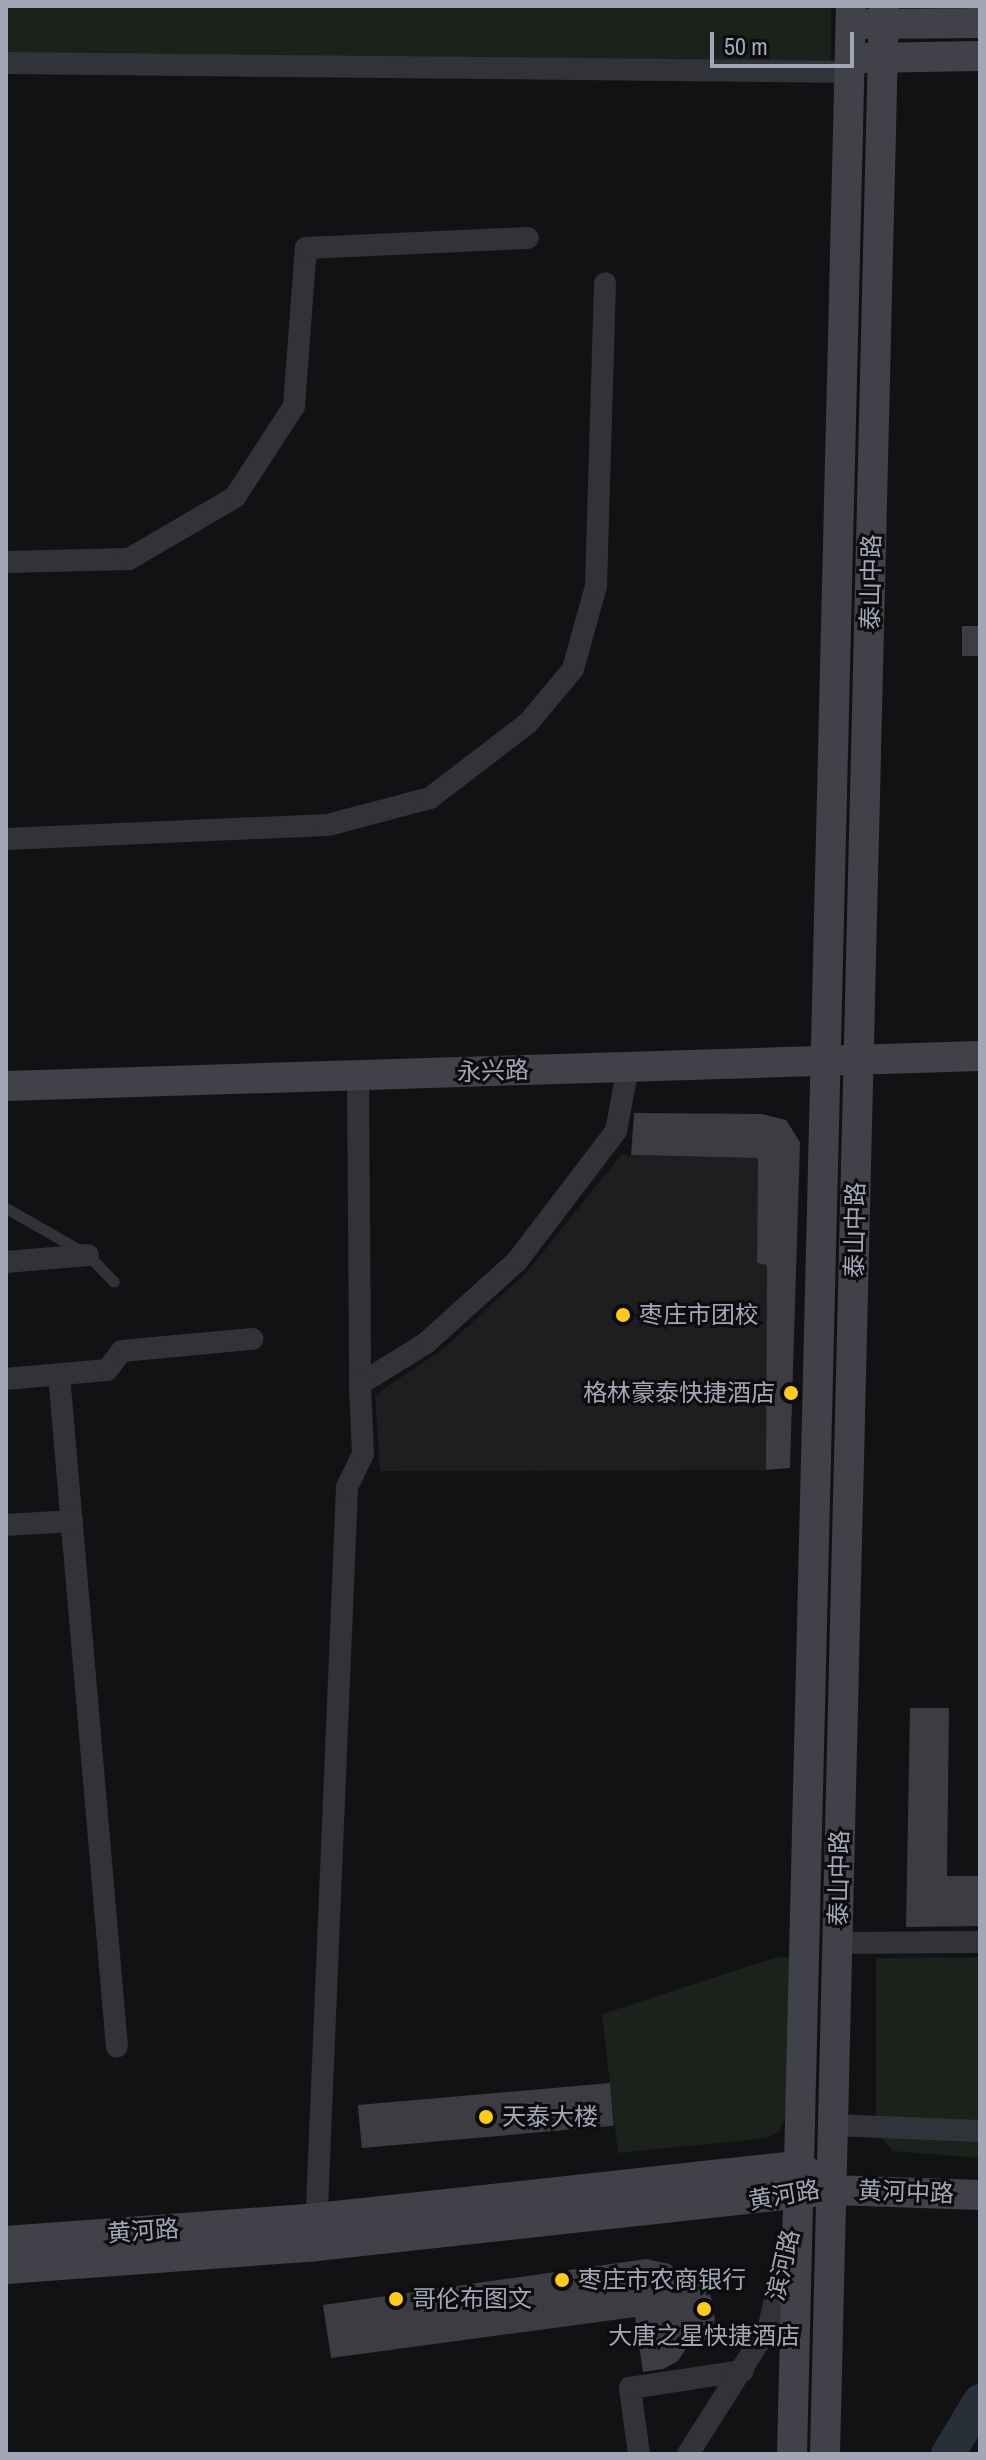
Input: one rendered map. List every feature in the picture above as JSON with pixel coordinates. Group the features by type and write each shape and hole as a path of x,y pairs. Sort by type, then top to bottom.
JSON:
{"main road":[{"path":"851,15 980,23"},
{"name":"泰山中路","path":"792,2440 851,15"},
{"name":"泰山中路","path":"825,2454 884,15"},
{"path":"851,65 883,58 980,56"},
{"name":"永兴路","path":"6,1086 980,1056"},
{"name":"黄河路","path":"6,2269 316,2232 799,2166 831,2190"},
{"name":"黄河路","path":"6,2241 316,2232 798,2197 831,2190"},
{"name":"黄河中路","path":"831,2190 980,2195"}],"street":[{"path":"6,63 851,65"},
{"path":"6,562 129,559 235,497 294,406 306,248 528,238"},
{"path":"6,839 328,825 430,798 528,723 573,669 596,586 605,283"},
{"path":"360,1384 426,1343 517,1261 616,1131 628,1067"},
{"path":"316,2232 347,1487 363,1454 358,1075"},
{"path":"6,1262 88,1255"},
{"path":"6,1379 107,1370 122,1351 252,1339"},
{"path":"59,1375 117,2047"},
{"path":"6,1525 72,1521"},
{"path":"837,1943 980,1942"},
{"path":"833,2125 980,2131"},
{"name":"滨河路","path":"688,2454 769,2326 798,2197"},
{"path":"639,2454 630,2388 743,2371"}],"lane":[{"path":"6,1208 88,1255 114,1282"}],"shaded area":[{"path":"6,6 831,6 831,71 6,71"},
{"name":"枣庄市团校","path":"621,1155 758,1158 757,1263 768,1265 766,1470 380,1471 375,1395 443,1349 527,1272"},
{"path":"777,1957 793,1958 788,2110 780,2130 768,2138 618,2153 602,2014"},
{"path":"980,1957 980,2158 893,2151 876,2132 876,1958"}],"building":[{"path":"962,626 980,626 980,656 962,656"},
{"path":"634,1113 762,1114 786,1120 800,1142 790,1468 766,1470 767,1265 757,1263 758,1158 631,1155"},
{"path":"910,1708 949,1708 947,1876 980,1876 980,1926 906,1927"},
{"name":"天泰大楼","path":"610,2083 614,2126 362,2148 358,2105"},
{"path":"646,2259 670,2264 683,2278 694,2269 711,2297 715,2320 708,2340 693,2338 678,2361 663,2369 643,2372 635,2317 331,2358 323,2305"}],"waterway":[{"path":"948,2454 980,2401"}],"place":[{"name":"枣庄市团校","path":"623,1315"},
{"name":"格林豪泰快捷酒店","path":"791,1393"},
{"name":"天泰大楼","path":"486,2117"},
{"name":"枣庄市农商银行","path":"562,2280"},
{"name":"哥伦布图文","path":"396,2299"},
{"name":"大唐之星快捷酒店","path":"704,2309"}]}
